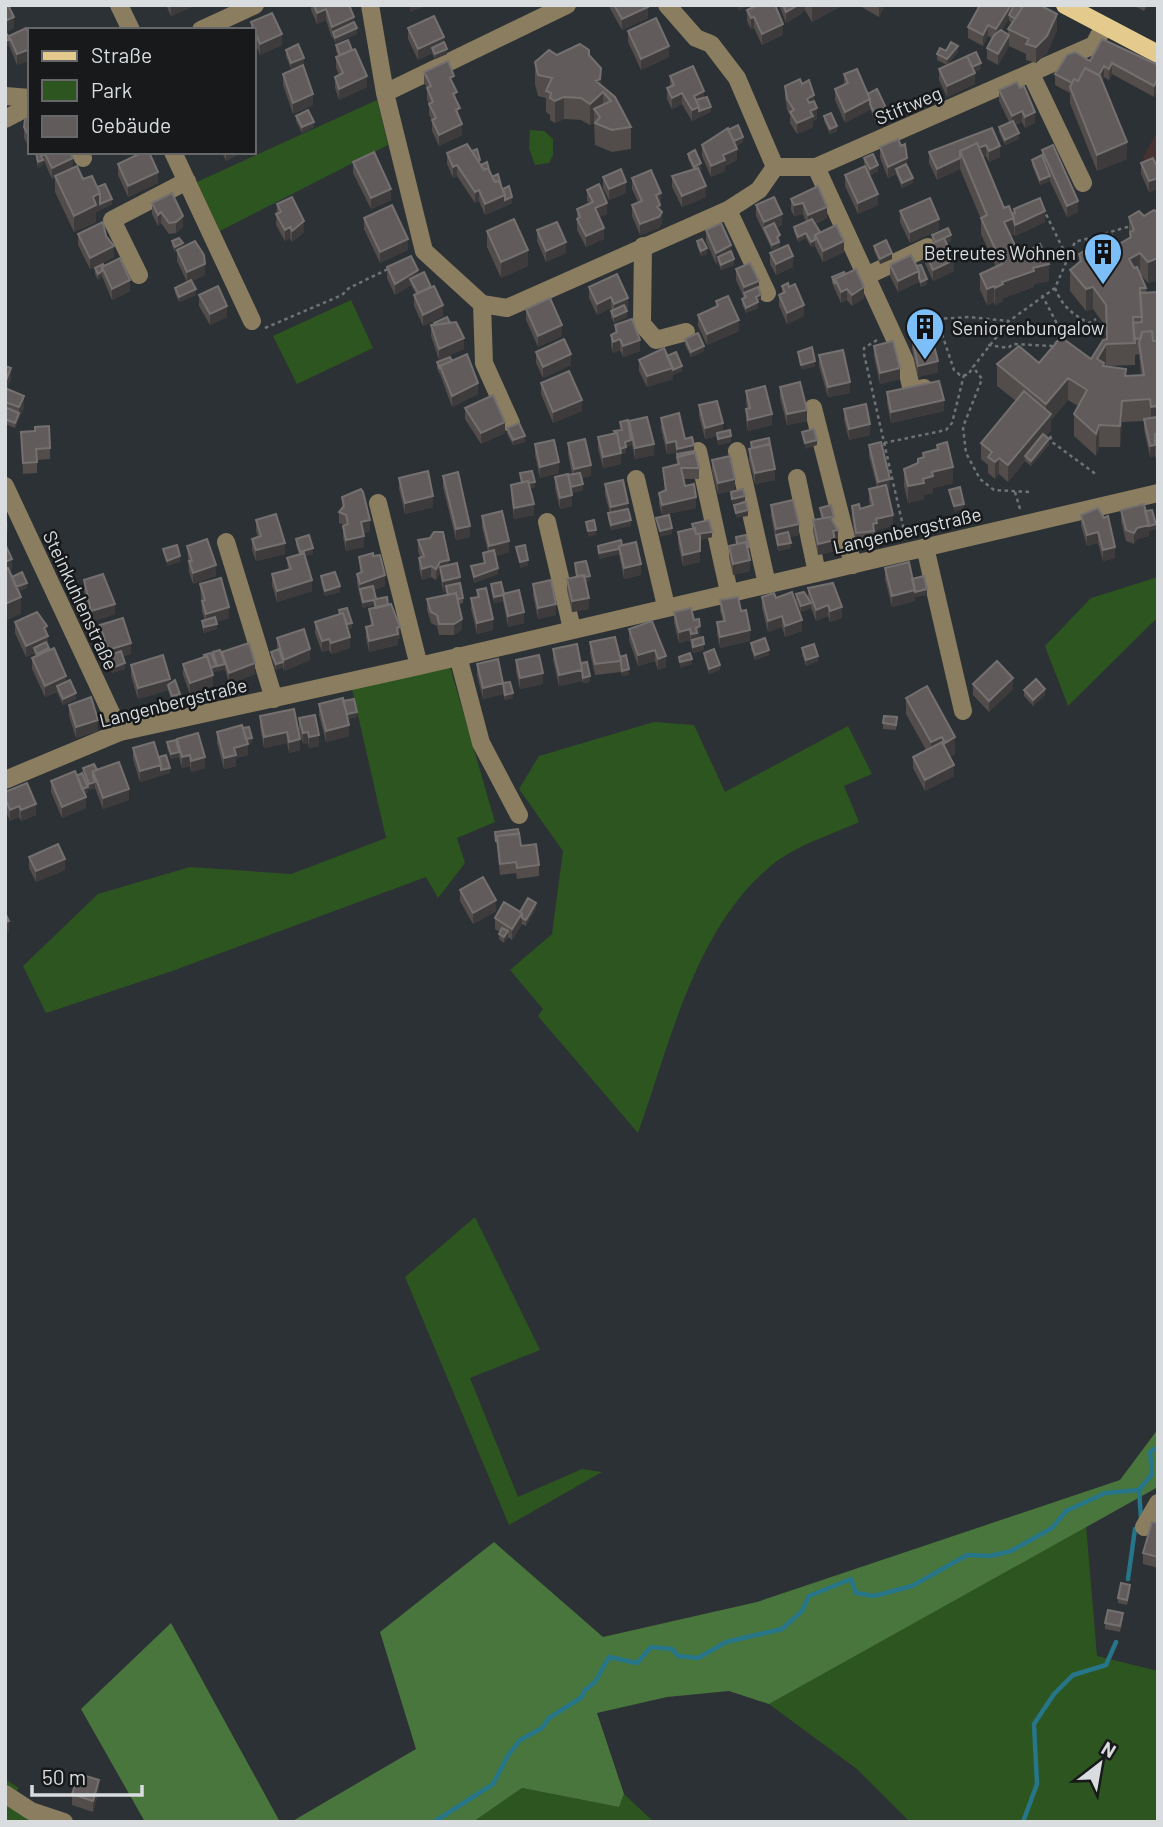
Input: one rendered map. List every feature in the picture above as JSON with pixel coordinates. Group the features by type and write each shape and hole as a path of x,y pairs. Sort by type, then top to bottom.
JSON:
{"main road":[{"path":"1065,5 1158,54"}],"street":[{"path":"119,5 130,28"},
{"path":"205,28 255,5"},
{"path":"370,5 385,93 424,251 482,304 507,308 643,246 728,211 759,190 775,167 737,78 711,44 696,38 667,5"},
{"path":"385,93 567,5"},
{"name":"Stiftweg","path":"775,167 816,167 1094,45 1104,26"},
{"path":"1031,74 1083,183"},
{"path":"5,96 28,98"},
{"path":"5,119 28,107"},
{"path":"174,154 252,321"},
{"path":"816,167 905,361 912,391 924,388"},
{"path":"139,275 112,220 187,181"},
{"path":"728,211 767,293"},
{"path":"643,246 642,324 656,340 686,332"},
{"path":"866,276 928,247"},
{"path":"482,304 484,363 511,424"},
{"path":"813,408 853,565"},
{"path":"698,451 729,592"},
{"path":"737,451 767,584"},
{"path":"797,478 817,573"},
{"path":"636,479 666,606"},
{"name":"Steinkuhlenstraße","path":"5,486 120,732"},
{"name":"Langenbergstraße","path":"5,780 120,732 419,666 666,606 1158,493"},
{"path":"378,503 419,666"},
{"path":"547,522 572,629"},
{"name":"Langenbergstraße","path":"226,542 274,699"},
{"path":"925,547 963,711"},
{"path":"458,656 481,743 519,815"},
{"path":"1144,1527 1158,1503"},
{"path":"5,1794 31,1811 64,1822"}],"path":[{"path":"1034,204 1041,201 1068,257"},
{"path":"1029,492 994,491 980,479 966,453 963,427 982,379 973,366 1009,321 1055,288 1075,242 1134,225"},
{"path":"252,321 266,329 342,295 349,288 399,264"},
{"path":"1055,288 1061,303 1073,314 1089,323 1097,319"},
{"path":"1042,295 1069,345"},
{"path":"937,319 969,317 1009,321"},
{"path":"988,345 997,348 1008,348 1013,344 1052,346 1063,338"},
{"path":"884,443 946,430 951,423 964,375"},
{"path":"1050,436 1052,442 1097,475"}],"shaded area":[{"path":"1158,130 1158,189 1143,158"}],"green space":[{"path":"377,100 388,145 220,231 197,182"},
{"path":"530,130 544,131 553,139 553,155 549,163 535,165 529,148"},
{"path":"351,300 373,348 297,384 273,336"},
{"path":"1158,577 1158,617 1068,706 1045,646 1091,598"},
{"path":"450,667 495,822 457,838 465,863 438,898 426,877 175,970 46,1013 23,966 98,894 190,867 291,874 386,838 352,689"},
{"path":"654,722 694,725 725,792 848,726 872,774 844,786 859,822 806,844 777,861 749,887 726,917 706,950 690,986 638,1133 538,1016 543,1009 510,970 552,934 563,851 519,789 539,756"},
{"path":"475,1217 540,1350 470,1378 518,1497 582,1469 602,1472 509,1525 405,1277"},
{"path":"1158,1429 1158,1487 769,1704 729,1691 667,1697 597,1713 624,1794 619,1807 522,1788 473,1822 291,1822 416,1749 380,1632 494,1542 603,1637 757,1602 1120,1480"},
{"path":"1086,1525 1097,1656 1158,1671 1158,1822 910,1822 857,1769 769,1704"},
{"path":"171,1623 280,1822 145,1822 81,1709"},
{"path":"5,1779 19,1788 10,1798 60,1822 5,1822"},
{"path":"522,1788 619,1807 624,1794 654,1822 473,1822"}],"building":[{"path":"5,5 8,5 14,17 5,21"},
{"path":"314,5 349,5 354,17 332,27 326,9 317,13"},
{"path":"614,5 647,5 648,7 622,19"},
{"path":"758,5 775,5 783,24 762,34 754,17 751,18 747,10"},
{"path":"783,5 798,5 786,12"},
{"path":"980,5 1011,5 996,29 988,25 983,35 968,27"},
{"path":"1014,5 1022,8 1015,19 1009,15"},
{"path":"1024,5 1040,5 1057,14 1047,36 1036,47 1026,44 1029,39 1008,29"},
{"path":"272,13 282,34 260,44 256,28 251,22"},
{"path":"434,16 444,37 418,49 408,28"},
{"path":"656,18 669,46 641,59 628,31"},
{"path":"354,22 357,28 335,38 333,32"},
{"path":"26,28 28,50 17,54 9,36"},
{"path":"1001,30 1009,35 998,54 987,48 994,35"},
{"path":"1102,39 1158,65 1158,79 1154,86 1112,63 1109,69 1104,66 1099,75 1085,68 1078,81 1074,79 1072,83 1055,74 1067,55 1075,52 1090,61"},
{"path":"348,40 352,50 340,55 336,45"},
{"path":"444,42 447,49 435,54 432,48"},
{"path":"951,42 958,46 947,59 937,54 940,48 946,51"},
{"path":"298,44 304,58 291,63 286,50"},
{"path":"580,44 589,50 589,55 601,68 600,79 596,81 615,97 631,127 612,130 595,123 600,117 594,109 611,101 603,92 590,104 581,98 564,97 555,101 550,98 551,93 546,91 552,78 538,75 535,62 549,50 557,55"},
{"path":"355,49 367,76 339,89 335,77 343,73 336,57"},
{"path":"976,52 981,63 972,67 967,56"},
{"path":"967,56 975,73 947,86 939,69"},
{"path":"448,61 454,76 450,78 457,92 453,94 460,108 456,110 462,124 439,135 432,120 436,118 429,104 433,102 427,88 431,86 424,72"},
{"path":"303,65 313,94 293,103 283,74"},
{"path":"693,66 704,91 694,96 699,107 692,110 682,93 672,98 667,88 674,85 670,76"},
{"path":"1085,68 1100,76 1127,142 1097,155 1070,87 1074,79 1078,81"},
{"path":"857,69 870,99 845,112 835,89 848,83 844,74"},
{"path":"800,79 802,84 809,80 814,95 807,99 809,103 814,101 817,108 810,111 813,116 797,123 790,112 794,110 787,99 785,86"},
{"path":"1017,82 1020,88 1024,86 1035,112 1025,117 1022,111 1012,116 999,90"},
{"path":"877,89 888,112 876,117 868,94"},
{"path":"707,97 711,107 699,111 696,100"},
{"path":"308,110 314,122 302,127 296,116"},
{"path":"831,113 837,126 830,129 824,116"},
{"path":"28,119 28,134 24,127 25,120"},
{"path":"1013,121 1019,133 1005,140 999,127"},
{"path":"738,125 743,137 734,141 728,130"},
{"path":"728,128 737,149 723,155 725,160 711,166 702,145"},
{"path":"992,128 1000,146 989,151 986,145 979,148 977,143 960,151 960,158 937,169 929,152"},
{"path":"898,139 901,146 905,144 907,158 888,167 880,147"},
{"path":"977,143 1004,208 1009,206 1014,218 1004,222 1020,256 1040,244 1049,264 1033,268 1034,271 987,289 980,274 1002,264 981,218 987,215 960,151"},
{"path":"467,144 484,170 488,168 495,182 499,181 505,195 485,204 479,190 475,192 457,165 453,167 447,153"},
{"path":"1053,145 1078,201 1067,206 1042,150"},
{"path":"477,149 480,160 478,161 472,151"},
{"path":"695,150 701,163 694,167 688,154"},
{"path":"374,152 391,189 371,198 353,162"},
{"path":"36,154 44,154 41,156 43,160 38,162"},
{"path":"45,154 71,154 73,158 52,168"},
{"path":"139,154 150,154 158,172 128,186 118,164"},
{"path":"873,154 878,165 870,169 864,158"},
{"path":"1042,155 1050,176 1040,180 1032,160"},
{"path":"1153,158 1158,169 1158,178 1149,181 1141,163"},
{"path":"487,162 490,173 488,168 484,170 481,165"},
{"path":"906,164 913,178 902,183 896,169"},
{"path":"77,166 83,179 92,176 100,193 93,197 96,205 74,216 55,176"},
{"path":"865,166 878,194 858,203 845,175"},
{"path":"698,168 706,186 682,196 672,176"},
{"path":"621,169 626,182 609,189 603,177"},
{"path":"651,170 661,193 656,195 660,205 657,207 662,212 659,217 640,224 632,205 642,201 632,178"},
{"path":"498,174 501,185 492,177"},
{"path":"105,184 112,199 100,204 97,187"},
{"path":"599,184 607,203 595,208 604,228 586,236 577,219 580,217 577,209 593,202 587,190"},
{"path":"509,186 512,197 505,200 503,189"},
{"path":"818,186 827,207 808,215 803,203 794,205 791,199"},
{"path":"172,193 183,216 176,222 169,223 161,212 158,215 152,203"},
{"path":"292,197 304,221 292,231 290,227 285,230 276,214 281,212 277,204"},
{"path":"774,197 782,214 764,222 756,205"},
{"path":"930,198 939,219 910,232 900,211"},
{"path":"1040,198 1045,211 1015,225 1012,214 1015,213 1014,209"},
{"path":"392,205 408,239 380,252 364,218"},
{"path":"1154,210 1158,213 1158,258 1148,262 1140,253 1129,259 1134,268 1137,267 1146,288 1140,288 1142,317 1133,317 1135,343 1106,344 1097,359 1104,363 1103,366 1126,369 1125,376 1144,375 1139,343 1142,332 1152,331 1153,341 1158,341 1158,411 1156,406 1151,407 1150,399 1122,401 1120,426 1099,425 1096,434 1074,414 1087,390 1068,378 1046,404 997,364 1019,346 1039,363 1061,337 1091,359 1103,340 1107,339 1106,305 1093,287 1086,289 1070,270 1081,261 1079,254 1089,248 1087,241 1097,236 1102,241 1112,235 1119,244 1131,237 1130,232 1134,230 1129,217 1139,211 1144,216"},
{"path":"514,219 528,250 501,262 487,231"},
{"path":"812,219 820,232 811,242 806,233 798,237 794,227"},
{"path":"103,222 106,236 114,246 90,258 78,234"},
{"path":"557,222 566,242 546,251 537,230"},
{"path":"721,223 731,245 716,253 706,230"},
{"path":"774,223 780,235 777,237 779,242 772,245 764,228"},
{"path":"836,225 844,241 823,251 815,235"},
{"path":"948,228 951,235 935,242 932,235"},
{"path":"179,238 183,243 175,247 172,241"},
{"path":"944,238 954,260 933,270 923,248"},
{"path":"702,239 707,248 701,251 697,241"},
{"path":"886,240 892,253 880,259 874,246"},
{"path":"195,241 204,255 205,264 187,272 177,250"},
{"path":"788,245 793,256 776,264 770,253"},
{"path":"731,251 734,259 721,265 718,257"},
{"path":"911,255 919,271 898,281 890,265"},
{"path":"411,256 418,270 395,284 387,267"},
{"path":"120,258 130,280 112,289 102,267"},
{"path":"750,263 759,281 744,287 736,269"},
{"path":"103,264 102,271 98,274 95,268"},
{"path":"921,265 927,279 921,282 917,266"},
{"path":"856,269 864,287 852,295 847,289 841,292 835,279"},
{"path":"424,272 431,287 418,293 410,279"},
{"path":"844,272 845,274 835,279 835,284 832,277"},
{"path":"617,274 628,298 614,304 611,297 597,304 589,287"},
{"path":"191,280 196,289 179,297 175,288"},
{"path":"788,283 789,287 795,284 804,305 787,313 779,295 785,292 782,286"},
{"path":"218,286 227,306 210,314 199,295"},
{"path":"434,286 443,305 423,315 414,295"},
{"path":"758,287 761,294 756,297 758,302 746,308 742,299 746,297 744,293"},
{"path":"1158,292 1158,341 1153,341 1152,331 1142,332 1141,338 1134,339 1133,323 1142,322 1140,293"},
{"path":"728,296 739,320 707,334 698,315 718,306 716,301"},
{"path":"550,298 562,325 538,336 526,309"},
{"path":"624,305 627,311 614,317 611,311"},
{"path":"447,317 450,323 435,325 434,323"},
{"path":"632,319 640,340 623,346 620,339 613,342 611,335 617,332 615,325"},
{"path":"456,322 464,338 439,349 431,325"},
{"path":"698,333 704,346 691,352 685,339"},
{"path":"931,334 938,361 918,366 912,338"},
{"path":"564,339 571,354 543,367 536,352"},
{"path":"893,341 900,368 880,373 874,346"},
{"path":"812,347 815,361 801,365 798,352"},
{"path":"664,348 673,368 647,376 639,360"},
{"path":"843,350 850,382 828,387 819,355"},
{"path":"676,352 682,366 673,370 667,356"},
{"path":"467,354 478,383 452,396 440,366"},
{"path":"450,357 452,361 440,366 440,369 437,362"},
{"path":"5,366 11,368 5,383"},
{"path":"569,371 582,400 553,412 541,383"},
{"path":"939,381 944,400 891,412 887,392"},
{"path":"800,382 807,410 787,414 780,387"},
{"path":"765,386 772,414 748,420 746,409 750,408 746,391"},
{"path":"5,388 24,396 19,407 5,402"},
{"path":"1024,391 1051,414 1008,465 999,458 995,462 988,457 992,452 981,443"},
{"path":"493,395 505,422 481,433 465,408"},
{"path":"717,401 723,423 705,428 699,405"},
{"path":"866,404 870,424 849,429 844,409"},
{"path":"5,407 19,413 15,423 5,419"},
{"path":"679,413 685,439 692,437 694,445 677,449 676,441 667,443 661,418"},
{"path":"647,417 654,444 635,448 629,421"},
{"path":"1157,417 1158,433 1155,434 1155,445 1150,446 1144,419"},
{"path":"628,420 631,440 625,442 626,447 620,449 617,433 614,431 622,430 620,422"},
{"path":"519,423 525,436 513,440 507,428"},
{"path":"49,426 50,448 36,449 37,462 23,463 21,432"},
{"path":"814,429 817,440 805,443 802,432"},
{"path":"730,430 731,436 718,439 717,433"},
{"path":"617,433 621,453 603,457 598,437"},
{"path":"1043,434 1049,439 1031,461 1025,456"},
{"path":"769,438 770,444 752,448 751,442"},
{"path":"585,439 591,465 574,469 568,443"},
{"path":"554,440 559,462 540,467 535,444"},
{"path":"881,442 890,479 878,482 869,445"},
{"path":"947,442 953,467 932,472 933,476 923,479 924,483 908,486 904,469 918,463 918,459 924,457 923,453 938,449 937,445"},
{"path":"770,444 775,469 755,473 749,449"},
{"path":"694,451 678,457 677,454"},
{"path":"695,452 699,468 681,468 685,486 694,484 696,497 662,505 659,493 666,490 663,468 679,464 677,457"},
{"path":"730,456 735,479 718,483 712,460"},
{"path":"428,471 433,496 405,503 399,478"},
{"path":"532,471 535,482 522,482 520,473"},
{"path":"458,472 470,526 456,529 443,476"},
{"path":"580,473 583,484 571,487 568,475"},
{"path":"568,474 572,495 560,498 555,477"},
{"path":"623,480 628,503 611,507 605,484"},
{"path":"528,481 534,504 514,508 511,485"},
{"path":"886,485 893,515 876,519 877,523 873,524 874,531 856,533 852,506 859,504 860,509 873,505 869,489"},
{"path":"960,487 964,504 954,506 949,490"},
{"path":"361,489 370,520 361,522 364,536 346,540 343,526 348,524 346,515 339,512 344,506 342,497"},
{"path":"743,489 745,496 732,499 731,492"},
{"path":"793,500 799,524 776,529 771,505"},
{"path":"746,502 748,510 736,513 734,505"},
{"path":"1144,504 1149,525 1137,528 1134,533 1126,530 1121,510"},
{"path":"831,505 834,517 823,518 820,508"},
{"path":"1098,508 1104,518 1108,516 1115,547 1103,550 1098,532 1087,535 1081,515"},
{"path":"628,509 631,520 611,525 608,513"},
{"path":"1152,510 1156,524 1149,526 1145,511"},
{"path":"502,511 509,541 489,546 482,516"},
{"path":"276,514 285,543 256,550 252,539 261,536 256,520"},
{"path":"669,515 672,528 660,531 656,518"},
{"path":"830,517 838,530 833,531 835,540 818,544 813,520"},
{"path":"594,520 596,530 588,531 586,522"},
{"path":"709,520 712,532 696,534 692,524"},
{"path":"695,528 696,534 700,534 700,551 683,555 678,532"},
{"path":"434,532 443,532 449,560 440,562 436,569 431,566 422,569 419,558 424,556 418,540 430,538"},
{"path":"788,532 791,543 778,545 776,535"},
{"path":"309,535 313,548 300,552 296,539"},
{"path":"746,535 749,547 746,542 737,544 736,537"},
{"path":"207,539 216,565 193,573 187,546"},
{"path":"621,540 619,549 599,553 598,546"},
{"path":"636,542 641,564 624,568 619,546"},
{"path":"746,542 750,560 733,564 729,546"},
{"path":"5,544 12,559 5,562"},
{"path":"177,545 180,556 167,561 163,549"},
{"path":"525,545 528,560 520,562 516,547"},
{"path":"494,550 498,568 474,577 471,566 485,563 483,553"},
{"path":"304,553 312,580 277,591 272,574 291,569 287,558"},
{"path":"373,553 373,556 380,555 385,575 360,584 357,574 362,572 359,557"},
{"path":"586,561 590,576 577,576 575,563"},
{"path":"909,562 915,590 892,596 885,568"},
{"path":"457,563 460,577 443,581 440,567"},
{"path":"8,568 21,597 5,604 5,569"},
{"path":"22,572 27,583 16,587 12,577"},
{"path":"335,572 340,586 325,591 321,576"},
{"path":"103,574 115,604 91,611 84,580"},
{"path":"584,575 589,598 572,601 567,579"},
{"path":"924,576 927,589 915,592 912,579"},
{"path":"221,578 229,607 206,614 200,584"},
{"path":"551,580 556,604 538,608 533,584"},
{"path":"501,582 504,594 494,597 491,584"},
{"path":"460,583 463,598 458,599 456,593 448,595 446,586"},
{"path":"833,583 842,607 830,611 828,605 816,610 808,588"},
{"path":"373,586 376,599 387,597 388,605 376,608 374,600 363,602 360,589"},
{"path":"486,588 493,619 477,623 471,598 479,597 477,590"},
{"path":"519,590 524,612 508,616 503,594"},
{"path":"792,592 802,620 785,626 782,616 768,621 762,597 774,593 776,598"},
{"path":"804,592 811,603 801,606 796,594"},
{"path":"456,593 462,619 454,624 439,624 427,599"},
{"path":"738,597 741,611 746,610 750,630 720,637 717,622 725,621 720,600"},
{"path":"391,604 400,627 397,628 398,634 369,641 366,627 373,625 369,609"},
{"path":"347,608 352,623 347,624 339,610"},
{"path":"691,608 694,620 699,619 697,633 691,634 690,629 679,632 674,612"},
{"path":"37,612 47,626 44,628 48,636 26,646 15,622"},
{"path":"343,613 350,637 331,643 329,639 322,641 315,622"},
{"path":"215,617 217,624 204,627 202,621"},
{"path":"123,618 131,643 108,650 100,625"},
{"path":"652,621 666,656 658,659 655,650 638,655 629,629"},
{"path":"304,629 310,649 284,660 277,638"},
{"path":"615,637 621,661 595,664 590,642"},
{"path":"703,637 704,644 693,647 692,640"},
{"path":"765,638 769,650 755,655 751,643"},
{"path":"46,642 49,648 37,654 34,648"},
{"path":"249,643 255,663 229,673 222,652"},
{"path":"577,644 582,670 559,675 553,649"},
{"path":"814,644 818,656 806,660 802,648"},
{"path":"54,648 66,676 45,686 32,658"},
{"path":"279,649 283,662 276,664 271,652"},
{"path":"714,649 720,665 709,669 704,653"},
{"path":"220,650 225,664 217,666 213,652"},
{"path":"121,651 125,663 112,668 108,656"},
{"path":"211,653 216,666 211,668 207,656 204,655"},
{"path":"690,653 692,659 680,662 679,657"},
{"path":"163,655 170,679 138,688 131,665"},
{"path":"539,655 543,673 520,678 516,660"},
{"path":"626,655 629,669 622,671 620,657"},
{"path":"207,656 213,675 190,683 183,664"},
{"path":"498,659 503,683 483,688 477,664"},
{"path":"997,661 1013,678 989,701 973,684"},
{"path":"587,662 590,676 583,678 581,663"},
{"path":"1036,679 1045,689 1033,700 1024,690"},
{"path":"70,680 76,693 63,699 57,686"},
{"path":"175,680 180,694 172,696 168,685"},
{"path":"510,682 513,693 505,695 503,683"},
{"path":"927,686 955,737 945,743 942,737 931,742 906,698"},
{"path":"91,697 98,720 76,727 69,705"},
{"path":"343,698 349,725 326,731 319,704"},
{"path":"354,699 357,712 347,714 343,701"},
{"path":"294,709 300,739 289,742 287,732 264,737 260,716"},
{"path":"315,715 319,735 309,737 308,732 303,733 299,718"},
{"path":"884,716 897,717 896,725 883,723"},
{"path":"242,725 248,744 234,748 236,755 224,758 217,732"},
{"path":"249,727 252,738 246,739 243,728"},
{"path":"198,733 205,757 191,761 190,755 182,757 177,739"},
{"path":"176,740 179,752 171,754 167,742"},
{"path":"154,742 161,765 140,771 133,748"},
{"path":"942,742 954,765 925,780 913,757"},
{"path":"166,755 170,768 161,770 159,757"},
{"path":"119,762 129,789 103,798 93,771"},
{"path":"94,764 97,770 93,771 95,782 89,784 83,768"},
{"path":"75,771 86,797 62,807 51,781"},
{"path":"82,773 88,787 82,789 77,776"},
{"path":"27,783 36,804 21,810 19,806 10,810 5,792"},
{"path":"518,829 519,834 497,836 496,842 495,832"},
{"path":"519,833 521,846 536,844 539,865 517,868 516,862 500,864 497,836"},
{"path":"58,844 65,859 36,871 29,857"},
{"path":"483,877 496,900 473,913 460,890"},
{"path":"528,898 536,903 526,920 520,912"},
{"path":"504,902 522,913 512,929 495,918"},
{"path":"502,928 508,931 504,937 499,934"},
{"path":"1152,1522 1158,1523 1158,1557 1143,1553"},
{"path":"1121,1583 1130,1585 1127,1600 1118,1598"},
{"path":"1108,1610 1123,1613 1120,1626 1105,1623"},
{"path":"79,1774 99,1780 93,1801 72,1794"}],"waterway":[{"path":"434,1822 493,1784 507,1757 520,1740 542,1728 549,1718 582,1697 584,1691 595,1682 609,1657 637,1663 651,1647 672,1649 678,1656 698,1658 726,1642 782,1629 802,1611 809,1596 851,1579 856,1593 874,1596 912,1586 967,1555 990,1556 1011,1551 1052,1528 1066,1511 1105,1493 1139,1490 1152,1474 1150,1452 1158,1447"},
{"path":"1139,1490 1141,1518"},
{"path":"1128,1579 1135,1529"},
{"path":"1023,1822 1037,1784 1034,1724 1054,1694 1073,1675 1106,1665 1116,1642"}],"place":[{"name":"Betreutes Wohnen","path":"1103,286"},
{"name":"Seniorenbungalow","path":"925,361"}]}
